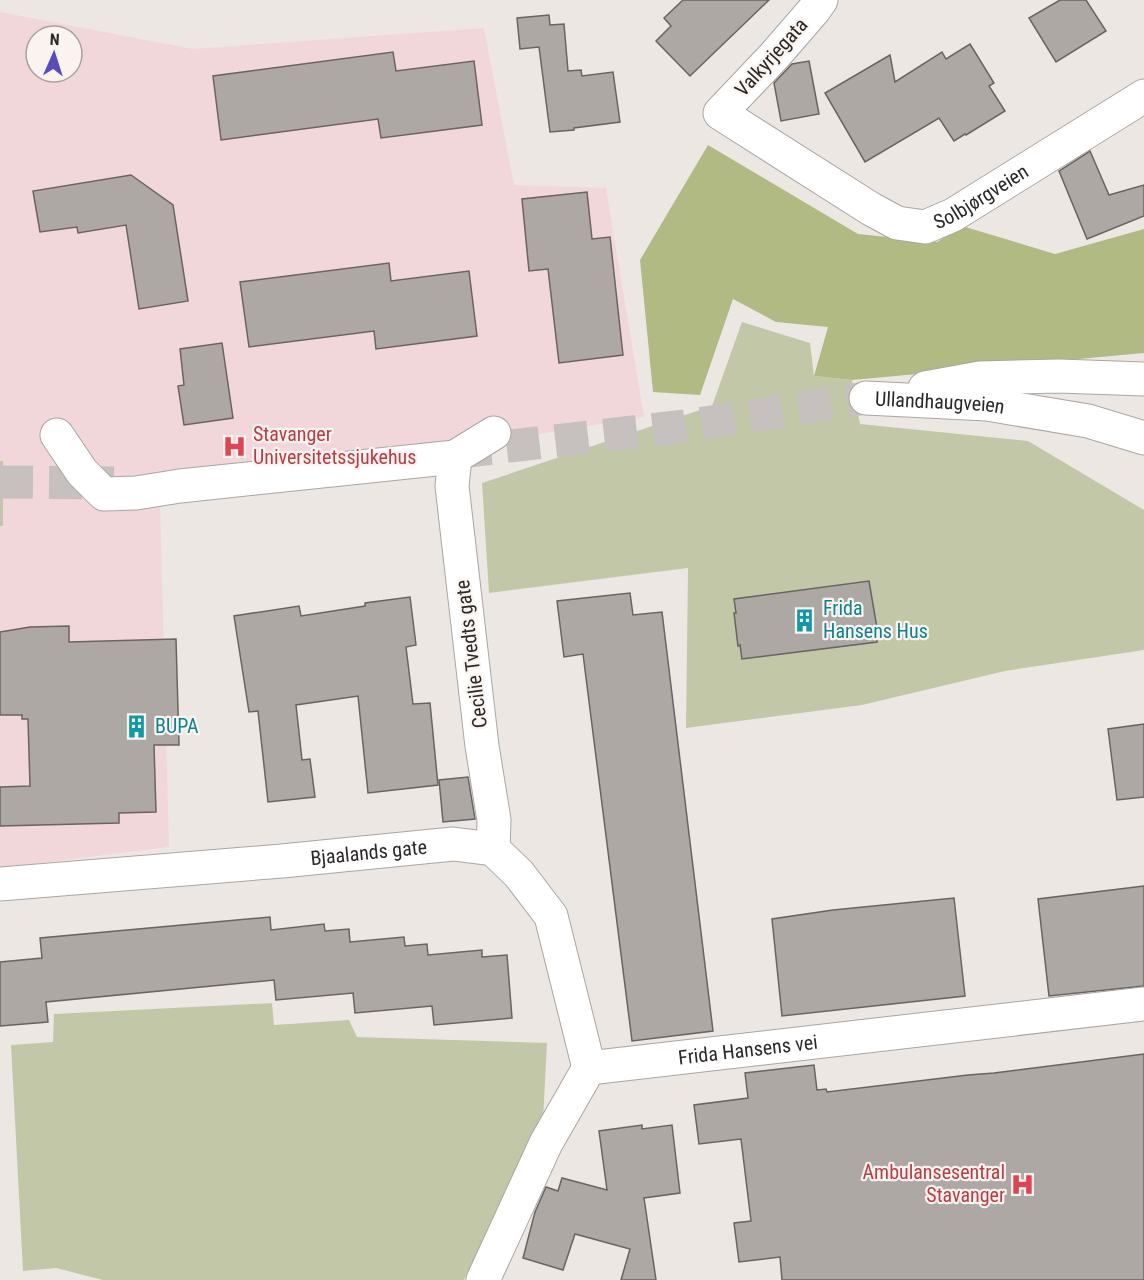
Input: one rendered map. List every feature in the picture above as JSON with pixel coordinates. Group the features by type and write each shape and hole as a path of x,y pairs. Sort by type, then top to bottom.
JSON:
{"street":[{"name":"Valkyrjegata","path":"720,113 775,55 821,0"},
{"name":"Solbjørgveien","path":"720,113 871,209 897,223 925,227 953,215 1144,96"},
{"name":"Ullandhaugveien","path":"1144,379 1059,376 980,378 866,398 987,404 1088,421 1144,438"},
{"path":"57,435 82,472 104,494 136,493 180,486 455,457 494,433"},
{"name":"Cecilie Tvedts gate","path":"455,457 452,486 482,746 494,820 493,849"},
{"name":"Bjaalands gate","path":"0,884 282,861 453,844 493,849"},
{"path":"483,1280 546,1143 589,1068 550,916 519,874 493,849"},
{"name":"Frida Hansens vei","path":"589,1068 1144,1004"}],"shaded area":[{"name":"Stavanger Universitetssjukehus","path":"0,12 63,24 24,24 24,84 84,84 84,28 193,49 484,28 514,185 606,188 644,417 297,474 160,500 169,847 0,868"}],"green space":[{"path":"708,145 858,234 937,242 962,226 1055,254 1144,229 1144,353 852,380 814,376 828,327 776,322 733,299 700,395 653,392 640,260"},
{"path":"742,322 810,343 814,376 852,380 860,424 1028,441 1144,510 1144,650 1005,671 862,705 686,728 688,568 489,593 482,483 712,406"},
{"path":"0,461 3,461 3,526 0,526"},
{"path":"272,1003 274,1025 349,1020 357,1037 547,1043 543,1121 464,1280 103,1280 56,1268 23,1271 11,1045 53,1042 54,1014"}],"building":[{"path":"683,0 769,0 690,76 656,41 671,26 664,18"},
{"path":"1060,0 1086,0 1106,31 1056,62 1029,18"},
{"path":"549,15 550,25 564,24 568,71 581,70 582,76 613,72 620,122 550,132 539,47 520,49 517,18"},
{"path":"970,44 994,83 989,86 1005,111 954,141 939,118 865,162 825,93 890,55 895,82 942,52 946,59"},
{"path":"393,52 396,71 474,61 482,125 381,138 378,119 221,140 213,76"},
{"path":"809,61 819,114 781,121 774,83 792,64"},
{"path":"1090,151 1109,195 1144,185 1144,216 1087,239 1059,171"},
{"path":"131,175 173,205 188,301 139,309 126,225 78,233 77,227 40,232 33,191"},
{"path":"587,192 592,239 610,237 623,355 559,363 548,269 529,271 522,199"},
{"path":"389,263 391,281 469,271 477,336 376,349 374,331 249,347 240,282"},
{"path":"222,343 233,418 184,425 178,386 184,385 180,349"},
{"name":"Frida Hansens Hus","path":"869,581 877,628 875,628 877,642 742,659 740,645 738,646 734,599"},
{"path":"630,593 633,615 662,612 713,1031 632,1041 583,654 564,657 557,601"},
{"path":"410,597 416,645 406,647 413,704 430,703 438,785 368,793 358,696 296,705 302,760 310,759 315,797 268,802 258,711 249,712 234,616 299,606 301,616 365,606 365,603"},
{"name":"BUPA","path":"69,626 69,642 176,639 179,745 154,745 156,812 119,813 119,823 0,826 0,787 30,786 28,719 22,719 22,715 0,715 0,632 30,627"},
{"path":"1144,724 1144,797 1117,800 1108,729"},
{"path":"468,777 475,819 443,822 439,780"},
{"path":"1144,886 1144,986 1049,996 1038,899"},
{"path":"954,898 965,996 782,1016 772,919 833,910"},
{"path":"270,917 271,930 324,924 325,931 349,929 350,942 404,937 405,946 427,944 428,955 482,950 482,957 507,955 512,1018 434,1025 432,1006 355,1013 353,993 276,1000 274,980 46,1002 48,1022 0,1026 0,962 42,958 40,938"},
{"name":"Ambulansesentral Stavanger","path":"1144,1054 1144,1280 782,1280 780,1257 739,1262 734,1223 751,1221 741,1139 699,1144 694,1105 748,1098 745,1073 814,1065 817,1090 826,1089 827,1092"},
{"path":"642,1125 642,1129 672,1125 680,1193 644,1198 656,1280 621,1280 630,1249 575,1234 563,1270 523,1258 535,1212 546,1187 558,1191 562,1178 607,1190 599,1131"}],"tunnel":[{"path":"458,452 685,426 866,398"},
{"path":"0,482 114,483"}],"place":[{"name":"Stavanger Universitetssjukehus","path":"235,446"},
{"name":"Frida Hansens Hus","path":"805,620"},
{"name":"BUPA","path":"137,726"},
{"name":"Ambulansesentral Stavanger","path":"1023,1184"}]}
